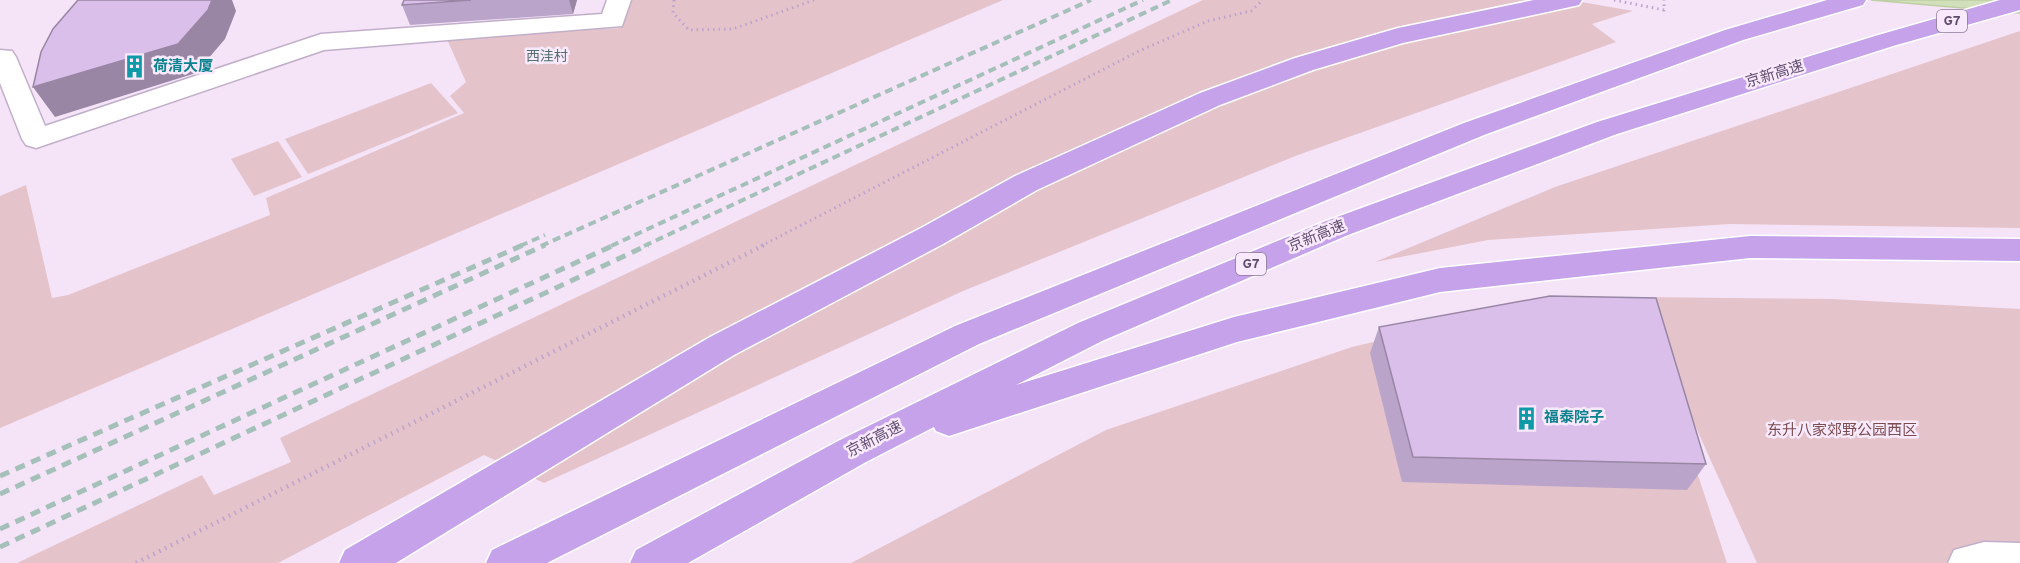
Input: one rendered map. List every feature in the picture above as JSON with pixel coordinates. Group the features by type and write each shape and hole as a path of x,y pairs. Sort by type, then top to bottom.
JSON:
{"highway":[{"path":"360,563 722,346 932,236 1026,183 1209,99 1304,64 1398,36 1570,0"},
{"path":"507,563 967,335 1215,232 1474,129 1734,35 1854,0"},
{"name":"京新高速","path":"651,563 853,451 1090,332 1337,228 1607,128 1884,41 2020,2"},
{"path":"853,451 1234,330 1440,280 1750,247 2020,250"},
{"path":"1907,249 2020,265"}],"street":[{"path":"0,58 3,57 36,139 321,42 613,21 619,0"},
{"path":"1969,563 1984,560 2020,561"}],"path":[{"path":"674,0 673,13 689,30 733,29 814,0"},
{"path":"136,563 862,195 1139,51 1208,21 1239,16 1251,11 1263,0"},
{"path":"1614,0 1664,10 1664,2"}],"green space":[{"path":"629,0 1003,0 0,428 0,196 26,185 52,298 68,295 270,215 266,198 464,113 450,96 466,82 446,37 621,28"},
{"path":"1203,0 1570,0 1633,11 1592,24 1616,42 1298,155 963,291 544,483 484,455 278,563 17,563 202,475 214,495 291,462 280,438"},
{"path":"2020,31 2020,228 1730,224 1488,240 1375,262 1555,187"},
{"path":"431,83 458,113 308,174 285,139"},
{"path":"278,141 302,177 254,196 231,159"},
{"name":"东升八家郊野公园西区","path":"1638,297 1832,299 2020,309 2020,563 1757,563 1644,312 1727,563 851,563 1106,430 1352,347 1562,298 1641,303"}],"shaded area":[{"path":"1871,0 2020,0 2020,13"}],"building":[{"path":"78,0 212,0 208,10 178,44 33,87 41,52 53,29"},
{"path":"404,0 471,0 402,5"},
{"name":"福泰院子","path":"1550,296 1656,298 1706,464 1413,457 1379,327"}],"railway":[{"path":"541,246 1091,0"},
{"path":"611,246 1143,0"},
{"path":"644,246 1172,0"},
{"path":"520,246 545,235"},
{"path":"0,476 523,245"},
{"path":"0,494 545,245"},
{"path":"0,529 614,245"},
{"path":"0,547 648,245"}],"place":[{"name":"荷清大厦","path":"135,67"},
{"name":"福泰院子","path":"1526,418"}],"district":[{"name":"西洼村","path":"547,57"}]}
